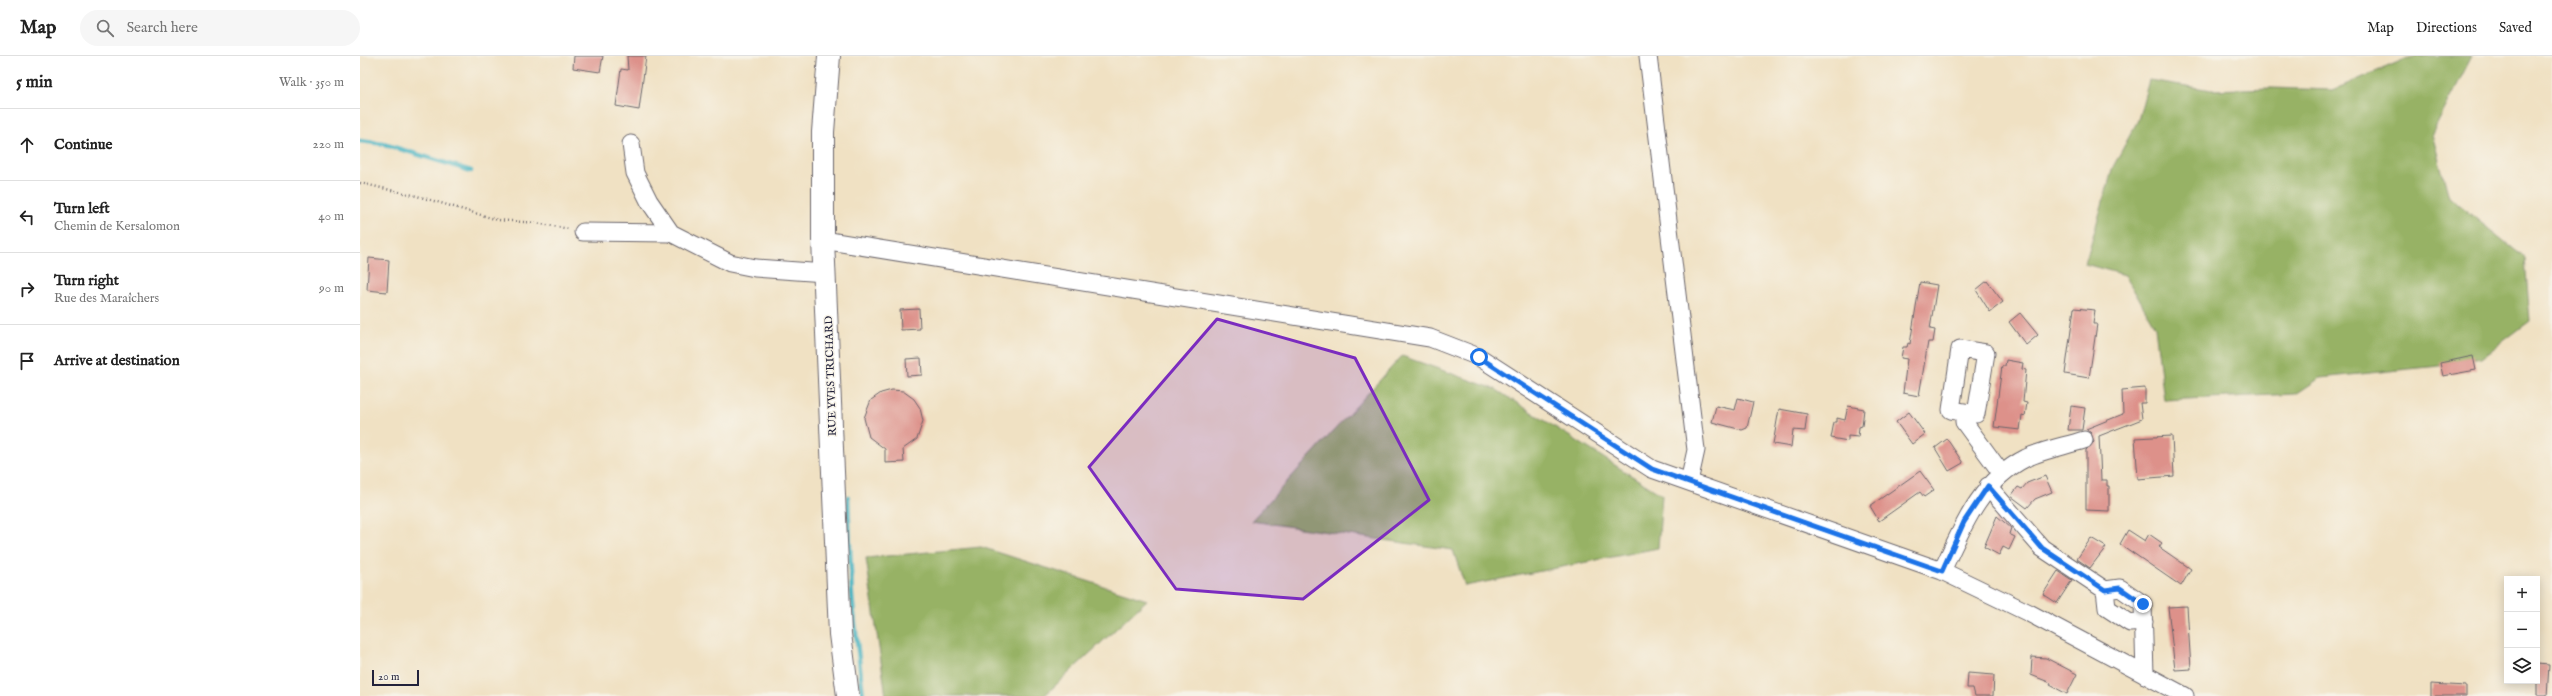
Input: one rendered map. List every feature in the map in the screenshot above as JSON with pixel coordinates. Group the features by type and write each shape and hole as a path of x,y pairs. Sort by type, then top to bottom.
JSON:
{"main road":[{"name":"RUE YVES TRICHARD","path":"829,56 823,132 823,240 840,634 848,696"}],"street":[{"path":"1648,56 1696,450 1689,482"},
{"path":"631,144 636,174 649,201 671,233"},
{"path":"583,232 671,233 730,263 755,268 825,273"},
{"path":"823,240 1430,338 1479,357 1652,469 1942,571 2029,613 2185,696"},
{"path":"1964,412 1964,422 2002,474"},
{"path":"1942,571 1964,522 1988,486 2002,474 2026,458 2084,440"},
{"path":"1988,486 2042,548 2105,590 2120,588 2143,604 2145,675"},
{"path":"2105,590 2107,608 2130,623 2144,622"}],"path":[{"path":"360,183 417,196 498,220 536,223 583,232"}],"highlighted area":[{"path":"1217,319 1355,358 1429,500 1303,599 1176,589 1089,467"}],"green space":[{"path":"2428,56 2472,56 2432,134 2449,197 2525,258 2530,321 2481,358 2439,366 2320,378 2296,394 2164,400 2155,327 2125,275 2085,264 2113,167 2138,120 2149,80 2212,90 2271,88 2333,90 2403,60"},
{"path":"1402,356 1495,389 1662,495 1658,548 1465,586 1453,550 1251,521"},
{"path":"981,547 1147,600 1044,696 886,696 866,558"}],"building":[{"path":"574,56 603,56 600,72 573,68"},
{"path":"627,56 646,56 639,110 616,106 621,69 628,70"},
{"path":"369,258 389,260 387,292 367,290"},
{"path":"1987,281 2003,302 1990,312 1976,290"},
{"path":"1920,282 1937,285 1930,329 1935,330 1933,342 1928,342 1919,396 1903,393 1907,359 1901,358 1903,347 1907,347 1908,343 1910,344"},
{"path":"2074,308 2095,310 2093,324 2097,324 2089,378 2065,374"},
{"path":"919,309 920,329 901,330 900,310"},
{"path":"2020,313 2038,335 2026,345 2009,322"},
{"path":"2473,356 2476,370 2443,376 2440,363"},
{"path":"921,358 922,375 907,376 906,359"},
{"path":"2006,360 2023,363 2022,369 2026,370 2023,402 2027,403 2025,416 2022,415 2020,430 1994,427 2002,366 2005,366"},
{"path":"2145,388 2145,403 2140,403 2142,419 2099,436 2101,480 2107,480 2107,486 2109,486 2109,511 2086,510 2086,450 2094,442 2091,433 2086,429 2123,414 2122,390"},
{"path":"892,390 903,391 914,399 920,408 923,421 917,439 903,449 904,462 885,463 885,449 869,437 864,418 871,400 881,393"},
{"path":"1738,398 1753,402 1747,428 1742,430 1712,422 1716,406 1735,410"},
{"path":"1848,406 1864,409 1862,426 1859,427 1858,437 1848,436 1848,441 1831,438 1834,422 1837,422 1837,418 1845,420"},
{"path":"2071,406 2085,408 2082,430 2068,430"},
{"path":"1779,409 1807,414 1805,431 1793,430 1791,447 1773,444"},
{"path":"1909,412 1925,434 1912,444 1896,422"},
{"path":"2172,436 2174,476 2138,479 2135,438"},
{"path":"1947,439 1963,463 1949,471 1935,448"},
{"path":"1920,471 1934,490 1924,497 1920,492 1879,521 1870,506"},
{"path":"2045,476 2052,492 2035,499 2027,508 2011,496 2018,487 2022,489 2027,483"},
{"path":"1997,516 2011,528 2009,534 2015,537 2009,550 2003,547 1999,555 1984,547"},
{"path":"2128,530 2145,541 2149,534 2162,543 2159,547 2191,569 2181,586 2120,544"},
{"path":"2091,538 2106,547 2090,568 2077,559"},
{"path":"2058,571 2072,580 2057,603 2043,594"},
{"path":"2187,606 2191,669 2175,670 2168,607"},
{"path":"2032,657 2046,658 2077,674 2067,694 2050,685 2051,683 2031,675"},
{"path":"2540,664 2549,665 2547,696 2537,696 2537,684 2540,684"},
{"path":"1968,673 1994,675 1993,696 1975,696 1973,688 1967,688"},
{"path":"2431,684 2466,686 2466,696 2431,696"}],"waterway":[{"path":"360,141 384,144 471,171"},
{"path":"848,497 852,596 863,696"}],"route":[{"path":"1479,357 1652,469 1942,571 1964,522 1988,486 2042,548 2105,590 2120,588 2143,604"}]}
